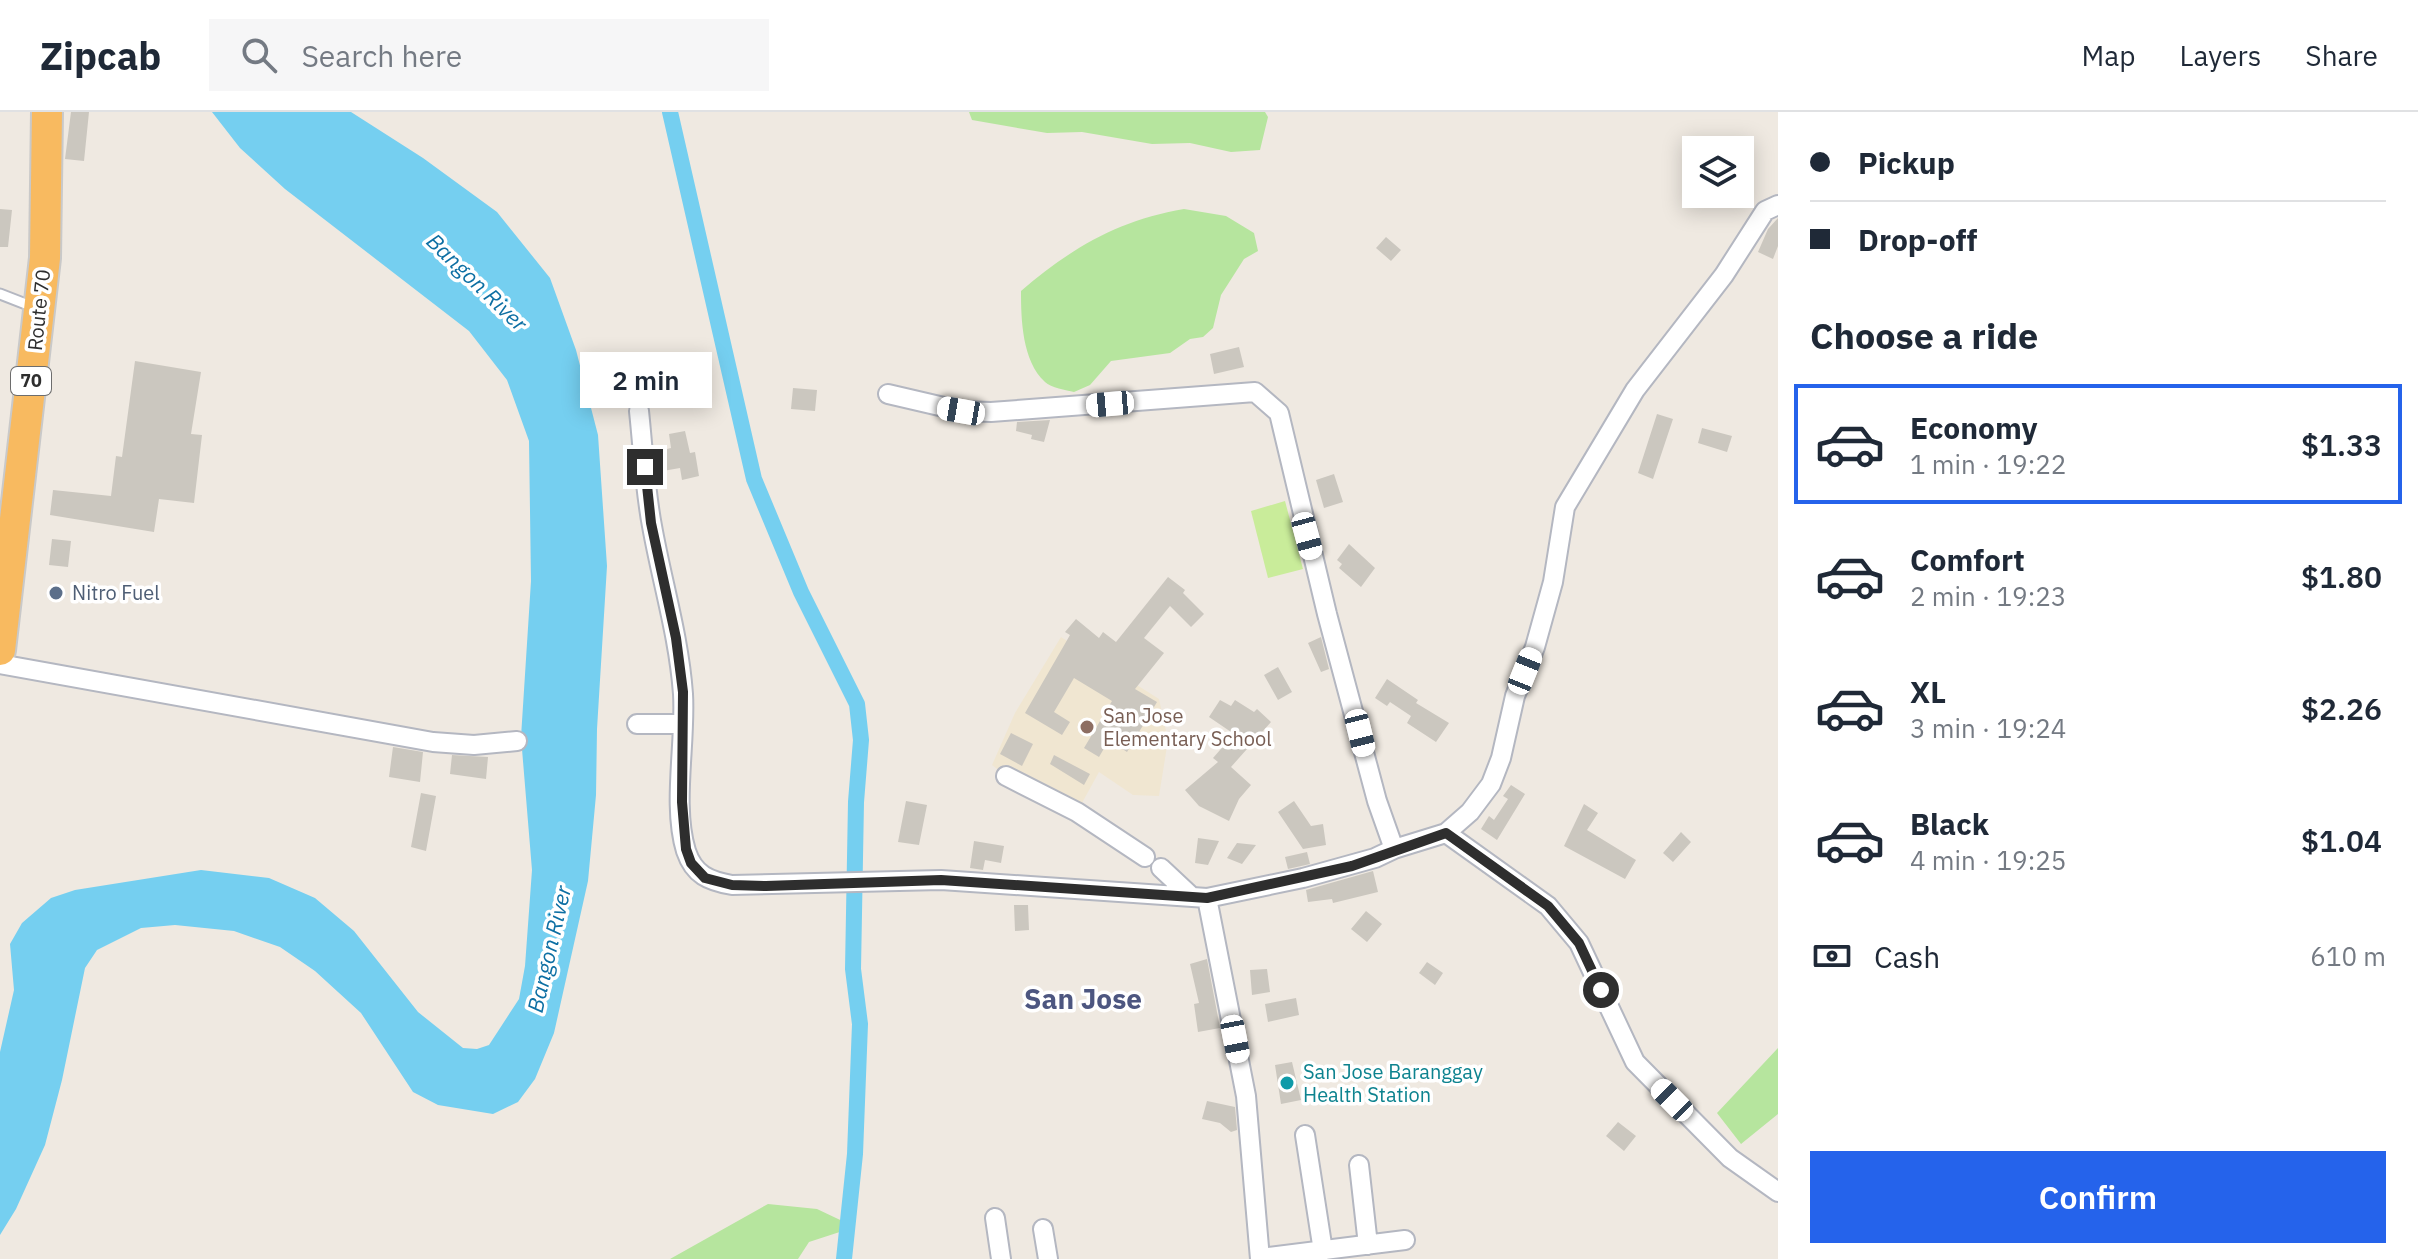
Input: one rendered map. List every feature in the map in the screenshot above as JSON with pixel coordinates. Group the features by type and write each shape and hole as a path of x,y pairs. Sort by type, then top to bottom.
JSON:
{"highway":[{"name":"Route 70","path":"0,650 45,258 47,112"}],"street":[{"path":"639,411 651,523 676,638 683,692 683,826 686,849 699,873 705,878 732,885 941,880 1200,897 1352,866 1446,833 1470,812 1484,793 1501,758 1515,696 1535,647 1553,582 1565,507 1635,390 1724,275 1765,211 1778,205"},
{"path":"888,394 961,411 991,412 1255,392 1279,413 1327,614 1377,801 1394,849"},
{"path":"0,664 433,742 474,745 517,741"},
{"path":"637,724 683,724"},
{"path":"1006,776 1077,812 1145,857"},
{"path":"1446,833 1548,906 1579,943 1635,1062 1730,1158 1778,1192"},
{"path":"1161,868 1200,897 1246,1096 1260,1258 1405,1240"},
{"path":"1305,1135 1323,1251"},
{"path":"1359,1165 1368,1245"},
{"path":"995,1218 1001,1259"},
{"path":"1043,1229 1048,1259"}],"lane":[{"path":"0,294 39,309"}],"shaded area":[{"name":"San Jose Elementary School","path":"1061,637 1159,699 1168,740 1159,796 1133,795 1099,772 1077,812 1006,776 992,765 1015,713"}],"green space":[{"path":"969,112 1265,112 1268,117 1260,150 1231,152 1190,143 1152,144 1082,132 1047,133 972,120"},
{"path":"1184,209 1226,216 1254,233 1258,251 1244,259 1221,295 1213,328 1203,337 1190,339 1170,353 1111,361 1090,385 1074,392 1045,382 1027,351 1021,291 1058,262 1097,238 1138,220"},
{"path":"1285,501 1303,569 1268,578 1251,511"},
{"path":"1778,1048 1778,1114 1741,1144 1717,1113"},
{"path":"768,1204 817,1209 855,1227 809,1242 798,1259 670,1259"}],"water":[{"name":"Bangon River","path":"212,112 351,112 423,158 497,212 550,278 576,350 598,435 607,566 596,795 588,881 554,1033 535,1079 518,1102 493,1114 438,1105 413,1092 361,1013 315,971 280,947 234,931 175,925 141,928 97,950 85,968 45,1145 16,1209 0,1235 0,1052 14,990 10,944 22,923 51,898 75,890 201,870 269,878 315,898 354,931 418,1012 463,1048 477,1049 489,1045 519,999 525,966 532,870 521,737 531,581 529,441 507,380 469,331 285,189 240,148"}],"building":[{"path":"71,112 89,112 84,161 65,159"},
{"path":"0,209 12,210 8,247 0,247"},
{"path":"1778,218 1778,246 1773,259 1758,252 1768,229"},
{"path":"1386,237 1401,250 1391,261 1376,248"},
{"path":"1239,347 1244,367 1214,374 1210,354"},
{"path":"135,361 201,372 191,434 202,435 194,503 159,499 154,532 50,515 53,490 111,496 116,456 122,457"},
{"path":"793,388 817,390 815,411 791,409"},
{"path":"1657,414 1673,419 1653,479 1638,473"},
{"path":"1050,420 1044,442 1016,431 1017,422"},
{"path":"1702,428 1732,436 1727,452 1698,443"},
{"path":"685,431 690,453 695,452 699,476 682,480 680,468 657,472 655,452 671,448 669,434"},
{"path":"1334,474 1343,502 1324,508 1316,480"},
{"path":"52,539 71,541 68,567 49,565"},
{"path":"1349,544 1375,568 1361,587 1339,568 1342,564 1337,560"},
{"path":"1168,577 1185,590 1183,593 1204,614 1191,627 1170,606 1144,638 1164,653 1135,689 1157,702 1127,752 1109,740 1099,757 1084,748 1112,701 1074,678 1054,712 1070,722 1062,735 1025,713 1070,635 1065,632 1076,619 1099,638 1103,632 1116,642"},
{"path":"1321,637 1329,669 1321,672 1308,643"},
{"path":"1278,667 1292,692 1278,700 1264,675"},
{"path":"1387,679 1418,700 1416,703 1449,723 1436,742 1407,723 1411,716 1390,702 1387,706 1375,698"},
{"path":"1220,700 1231,706 1235,700 1254,712 1257,709 1271,722 1231,767 1251,785 1239,799 1229,821 1199,806 1185,790 1218,762 1213,758 1234,734 1209,717"},
{"path":"1011,733 1033,744 1022,766 1000,754"},
{"path":"393,747 423,752 420,782 389,777"},
{"path":"452,755 488,757 486,779 450,774"},
{"path":"1054,755 1090,774 1084,785 1050,764"},
{"path":"1511,785 1525,794 1497,840 1481,829 1489,816 1494,820 1508,799 1503,796"},
{"path":"421,793 436,796 426,851 411,847"},
{"path":"906,801 927,805 919,845 898,842"},
{"path":"1294,801 1311,826 1323,824 1326,845 1303,849 1278,812"},
{"path":"1584,804 1598,813 1587,830 1636,860 1625,879 1564,846"},
{"path":"1681,832 1691,842 1673,862 1663,853"},
{"path":"1198,838 1219,841 1208,865 1195,863"},
{"path":"974,841 1004,846 1001,863 985,860 983,870 970,868"},
{"path":"1237,843 1256,845 1242,864 1227,858"},
{"path":"1307,852 1310,864 1288,869 1285,857"},
{"path":"1373,871 1378,892 1333,903 1332,899 1308,902 1306,890"},
{"path":"1014,905 1028,905 1029,930 1015,931"},
{"path":"1366,911 1382,924 1367,942 1351,929"},
{"path":"1207,959 1220,1028 1198,1032 1194,1004 1199,1003 1190,964"},
{"path":"1427,962 1443,973 1435,985 1419,973"},
{"path":"1267,969 1270,992 1252,995 1250,970"},
{"path":"1296,998 1299,1015 1268,1022 1265,1004"},
{"name":"San Jose Baranggay Health Station","path":"1292,1062 1301,1100 1281,1104 1275,1065"},
{"path":"1207,1101 1235,1107 1237,1130 1231,1132 1220,1123 1202,1119"},
{"path":"1618,1122 1636,1136 1624,1151 1606,1136"}],"waterway":[{"path":"670,112 754,479 801,592 857,704 861,740 856,802 853,969 860,1024 855,1154 844,1259"}],"place":[{"name":"Nitro Fuel","path":"56,593"},
{"name":"San Jose Elementary School","path":"1087,727"},
{"name":"San Jose Baranggay Health Station","path":"1287,1083"}],"district":[{"name":"San Jose","path":"1083,999"}],"route":[{"path":"645,467 651,523 676,638 683,692 682,802 686,849 691,863 705,878 732,885 766,886 941,880 1207,898 1352,866 1446,833 1548,906 1579,943 1601,990"}]}
